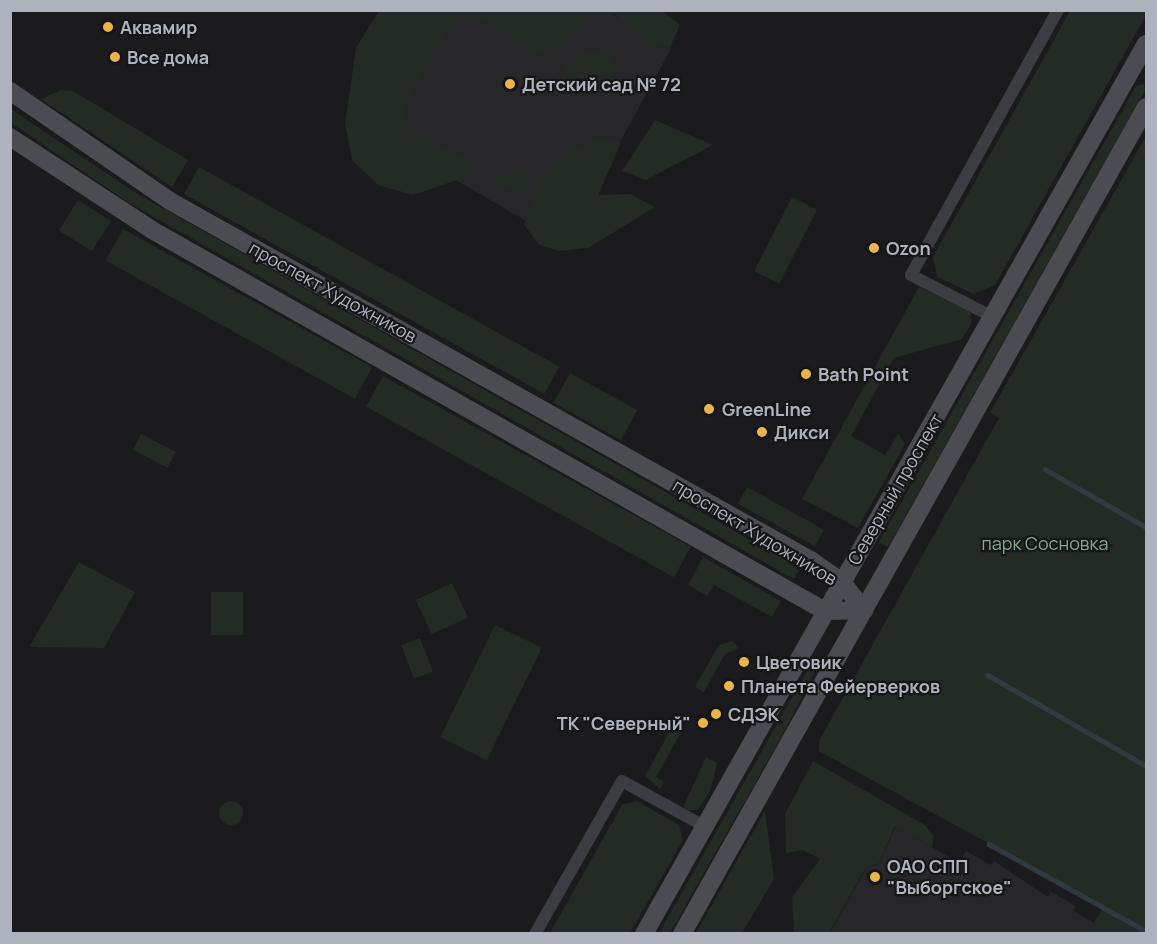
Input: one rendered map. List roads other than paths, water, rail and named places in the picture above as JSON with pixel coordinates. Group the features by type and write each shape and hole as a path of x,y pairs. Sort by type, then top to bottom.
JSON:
{"street":[{"path":"993,317 911,275 1058,10"},
{"name":"Северный проспект","path":"644,933 993,317 1139,70 1146,44"},
{"name":"проспект Художников","path":"10,91 170,201 842,582 864,610"},
{"name":"Северный проспект","path":"682,933 1146,106"},
{"name":"проспект Художников","path":"10,137 152,230 825,612 864,610"},
{"path":"536,933 622,781 704,826"}],"waterway":[{"path":"1045,469 1146,527"},
{"path":"988,675 1146,766"},
{"path":"989,844 1146,931"}],"place":[{"name":"Аквамир","path":"108,27"},
{"name":"Все дома","path":"115,57"},
{"name":"Детский сад № 72","path":"510,84"},
{"name":"Ozon","path":"874,248"},
{"name":"Bath Point","path":"806,374"},
{"name":"GreenLine","path":"709,409"},
{"name":"Дикси","path":"762,432"},
{"name":"Цветовик","path":"744,662"},
{"name":"Планета Фейерверков","path":"729,686"},
{"name":"СДЭК","path":"716,714"},
{"name":"ТК \"Северный\"","path":"703,723"},
{"name":"ОАО СПП \"Выборгское\"","path":"875,877"}],"park label":[{"name":"парк Сосновка","path":"1045,543"}]}
